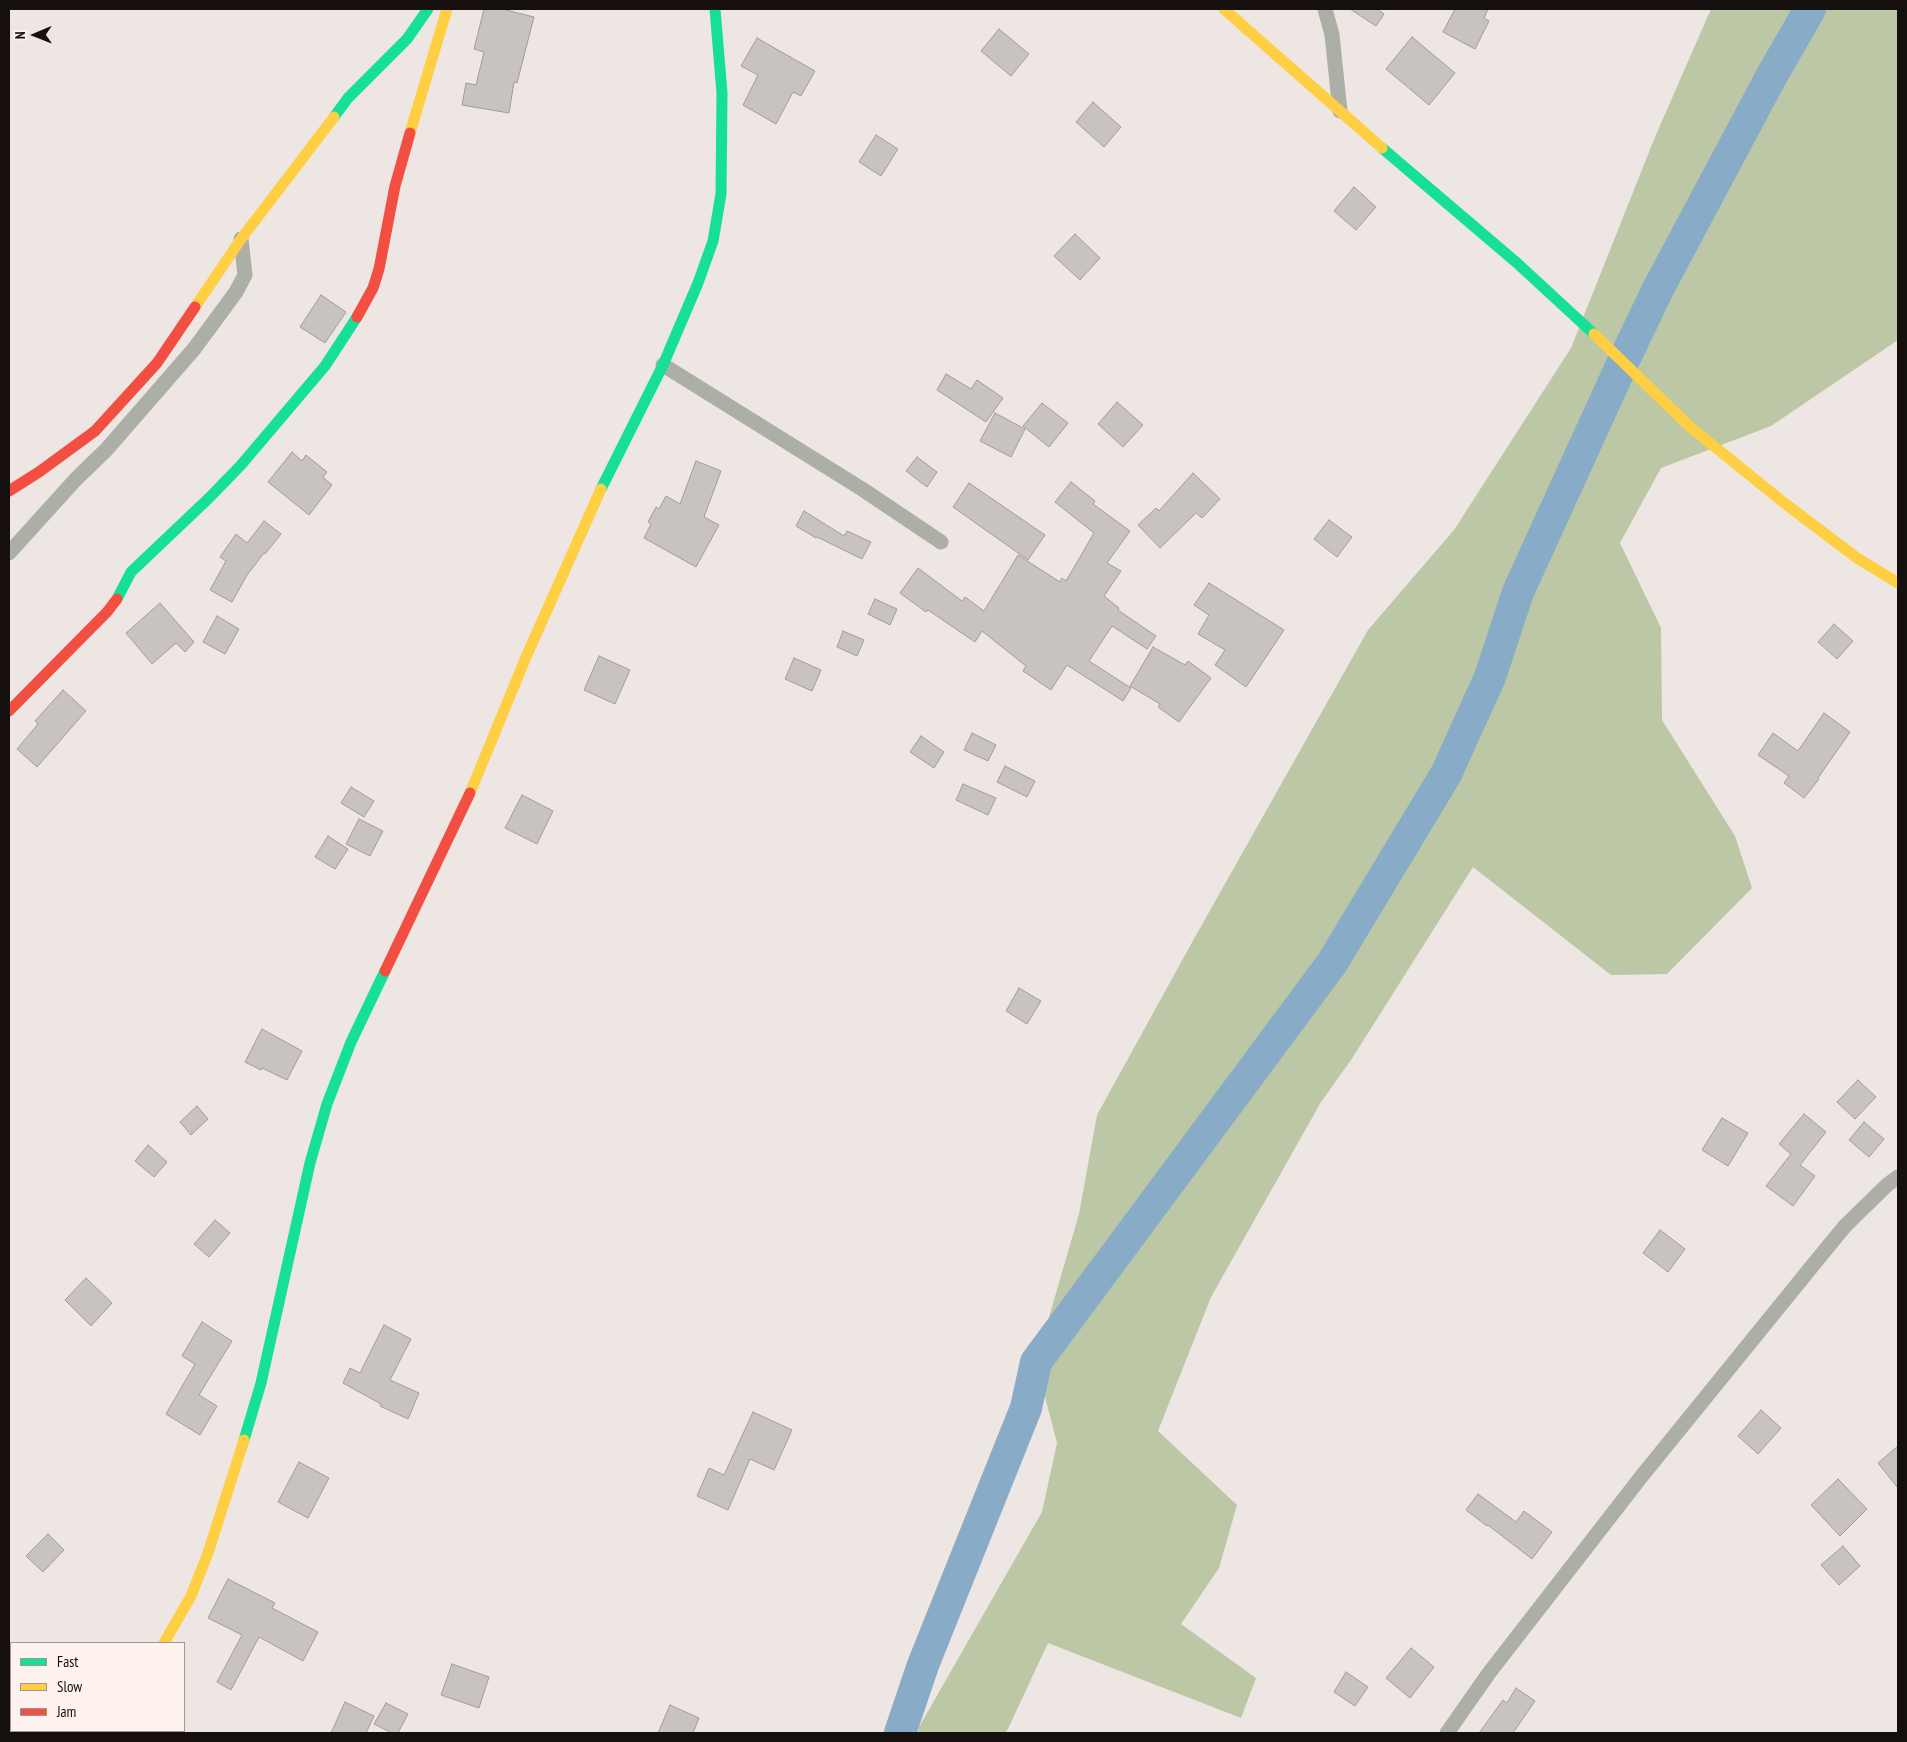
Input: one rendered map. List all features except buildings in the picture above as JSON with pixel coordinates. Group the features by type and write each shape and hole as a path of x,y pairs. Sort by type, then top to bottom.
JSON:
{"street":[{"path":"9,491 39,472 95,431 158,363 241,239 348,98 407,39 428,9"},
{"path":"9,711 107,612 118,597 131,572 241,465 325,366 351,328 373,288 379,269 395,186 423,86 448,9"},
{"path":"165,1642 191,1596 208,1554 235,1472 261,1383 310,1163 327,1104 351,1042 468,799 526,657 583,529 663,365 698,283 713,241 721,194 722,93 715,9"},
{"path":"1224,9 1420,181 1517,263 1590,330 1689,426 1842,547 1898,583"},
{"path":"1326,9 1332,35 1340,110"},
{"path":"9,553 76,479 106,450 194,348 245,275 241,239"},
{"path":"663,365 862,489 941,542"},
{"path":"1447,1733 1495,1665 1641,1477 1845,1226 1887,1185 1898,1177"}],"green space":[{"path":"1711,9 1898,9 1898,340 1771,426 1661,468 1620,543 1661,628 1662,720 1735,836 1752,888 1667,974 1611,975 1473,867 1351,1060 1321,1102 1211,1297 1158,1431 1237,1505 1219,1568 1181,1624 1256,1678 1241,1718 1048,1643 1006,1733 918,1733 919,1727 1042,1512 1057,1443 1036,1362 1079,1214 1097,1115 1368,630 1454,530 1571,348 1655,137"}],"waterway":[{"path":"900,1733 923,1665 1026,1408 1036,1362 1332,963 1446,774 1490,677 1518,592 1623,362 1658,289 1771,77 1810,9"}],"traffic: fast":[{"path":"334,117 348,98 407,39 428,9"},
{"path":"601,489 663,365 698,283 713,241 721,194 722,93 715,9"},
{"path":"1382,148 1517,263 1594,334"},
{"path":"117,599 131,572 241,465 325,366 357,317"},
{"path":"244,1440 261,1383 310,1163 327,1104 351,1042 385,971"}],"traffic: slow":[{"path":"410,133 447,9"},
{"path":"1224,9 1382,148"},
{"path":"195,307 241,239 334,117"},
{"path":"1594,334 1689,426 1783,502 1857,558 1898,583"},
{"path":"470,793 526,657 601,489"},
{"path":"165,1642 191,1596 208,1553 244,1440"}],"traffic: jam":[{"path":"357,317 373,288 379,269 395,186 410,133"},
{"path":"9,491 39,472 95,431 157,363 195,307"},
{"path":"9,711 107,612 117,599"},
{"path":"385,971 470,793"}]}
